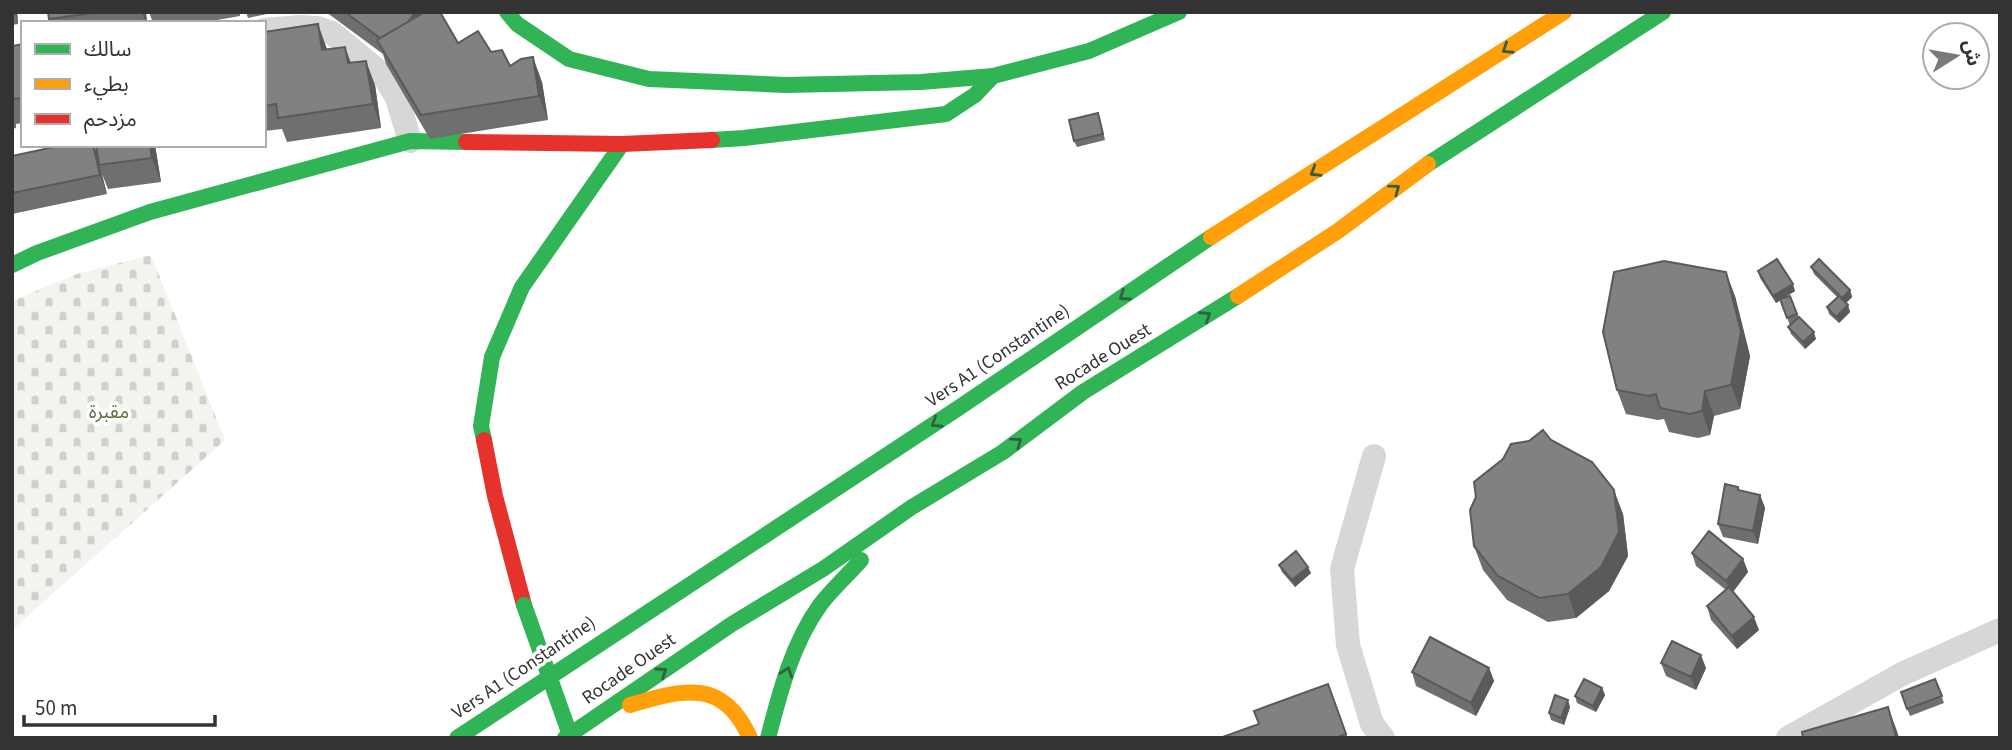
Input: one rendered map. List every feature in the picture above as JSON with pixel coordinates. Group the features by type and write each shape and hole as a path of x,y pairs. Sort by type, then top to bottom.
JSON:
{"main road":[{"path":"507,12 517,24 569,59 649,79 786,85 921,82 993,76 1089,51 1179,12"},
{"name":"Vers A1 (Constantine)","path":"457,738 957,409 1185,253 1564,12"},
{"name":"Rocade Ouest","path":"565,738 732,624 823,569 912,507 1003,452 1083,392 1338,231 1418,171 1663,12"},
{"path":"12,265 37,253 150,212 410,141 622,144 744,138 946,114 975,94 993,76"},
{"path":"571,738 524,604 495,496 481,426 492,357 522,287 622,144"},
{"path":"768,738 790,661 809,621 823,602 912,507"},
{"path":"592,720 668,693 703,692 730,704 747,728 750,738"}],"street":[{"path":"266,30 317,28 332,33 384,76 397,98 410,141"},
{"path":"1374,456 1342,569 1348,645 1372,724 1383,738"},
{"path":"1788,738 1902,674 2000,630"}],"green space":[{"name":"مقبرة","path":"151,255 225,440 12,630 12,301 77,274"}],"building":[{"path":"48,12 100,12 49,19"},
{"path":"345,12 415,12 408,22 380,38"},
{"path":"425,12 440,12 458,43 478,31 491,52 502,50 510,66 521,59 533,57 539,96 421,115 377,40"},
{"path":"318,24 322,50 345,47 348,63 366,61 373,104 278,118 276,104 266,106 266,32"},
{"path":"21,44 21,98 12,99 12,46"},
{"path":"1098,113 1103,134 1074,141 1069,120"},
{"path":"54,147 93,147 100,175 12,193 12,156"},
{"path":"96,147 150,147 152,158 99,165"},
{"path":"1777,259 1793,284 1773,296 1758,271"},
{"path":"1819,259 1850,290 1842,298 1811,267"},
{"path":"1664,261 1726,272 1741,332 1731,385 1705,391 1702,411 1690,414 1660,408 1656,394 1649,396 1617,390 1603,332 1614,272"},
{"path":"1790,296 1797,314 1787,318 1780,299"},
{"path":"1839,296 1848,305 1836,317 1827,307"},
{"path":"1799,317 1814,332 1803,342 1788,327"},
{"path":"1543,430 1551,440 1592,462 1614,490 1619,532 1601,567 1568,594 1539,598 1498,576 1474,546 1470,510 1476,497 1474,482 1503,459 1511,444 1529,441"},
{"path":"1725,484 1760,495 1753,531 1718,524"},
{"path":"1709,531 1743,559 1726,581 1692,553"},
{"path":"1296,551 1308,567 1292,580 1279,565"},
{"path":"1729,587 1754,617 1732,636 1707,606"},
{"path":"1430,637 1489,668 1471,703 1412,672"},
{"path":"1672,641 1701,655 1691,677 1661,663"},
{"path":"1584,679 1602,688 1593,706 1575,696"},
{"path":"1935,679 1942,696 1907,709 1901,692"},
{"path":"1328,684 1346,734 1335,738 1220,738 1259,724 1254,711"},
{"path":"1555,695 1568,700 1561,718 1549,713"},
{"path":"1888,707 1896,737 1803,738 1802,732"}],"traffic: fast":[{"path":"507,12 517,24 569,59 649,79 786,85 921,82 993,76"},
{"path":"712,140 946,114 975,95 993,76 1089,51 1179,12"},
{"path":"1428,164 1663,12"},
{"path":"12,265 37,253 150,212 410,141 466,142"},
{"path":"484,440 481,426 492,357 522,287 622,144"},
{"path":"457,738 957,409 1211,237"},
{"path":"565,738 732,624 823,569 912,507 1003,452 1083,392 1238,296"},
{"path":"768,738 794,652 810,620 830,593 861,560"},
{"path":"524,605 571,738"}],"traffic: slow":[{"path":"1211,237 1564,12"},
{"path":"1238,296 1338,231 1428,164"},
{"path":"630,705 668,695 700,693 727,705 750,738"}],"traffic: jam":[{"path":"466,142 622,144 712,140"},
{"path":"484,440 495,496 524,605"}]}
